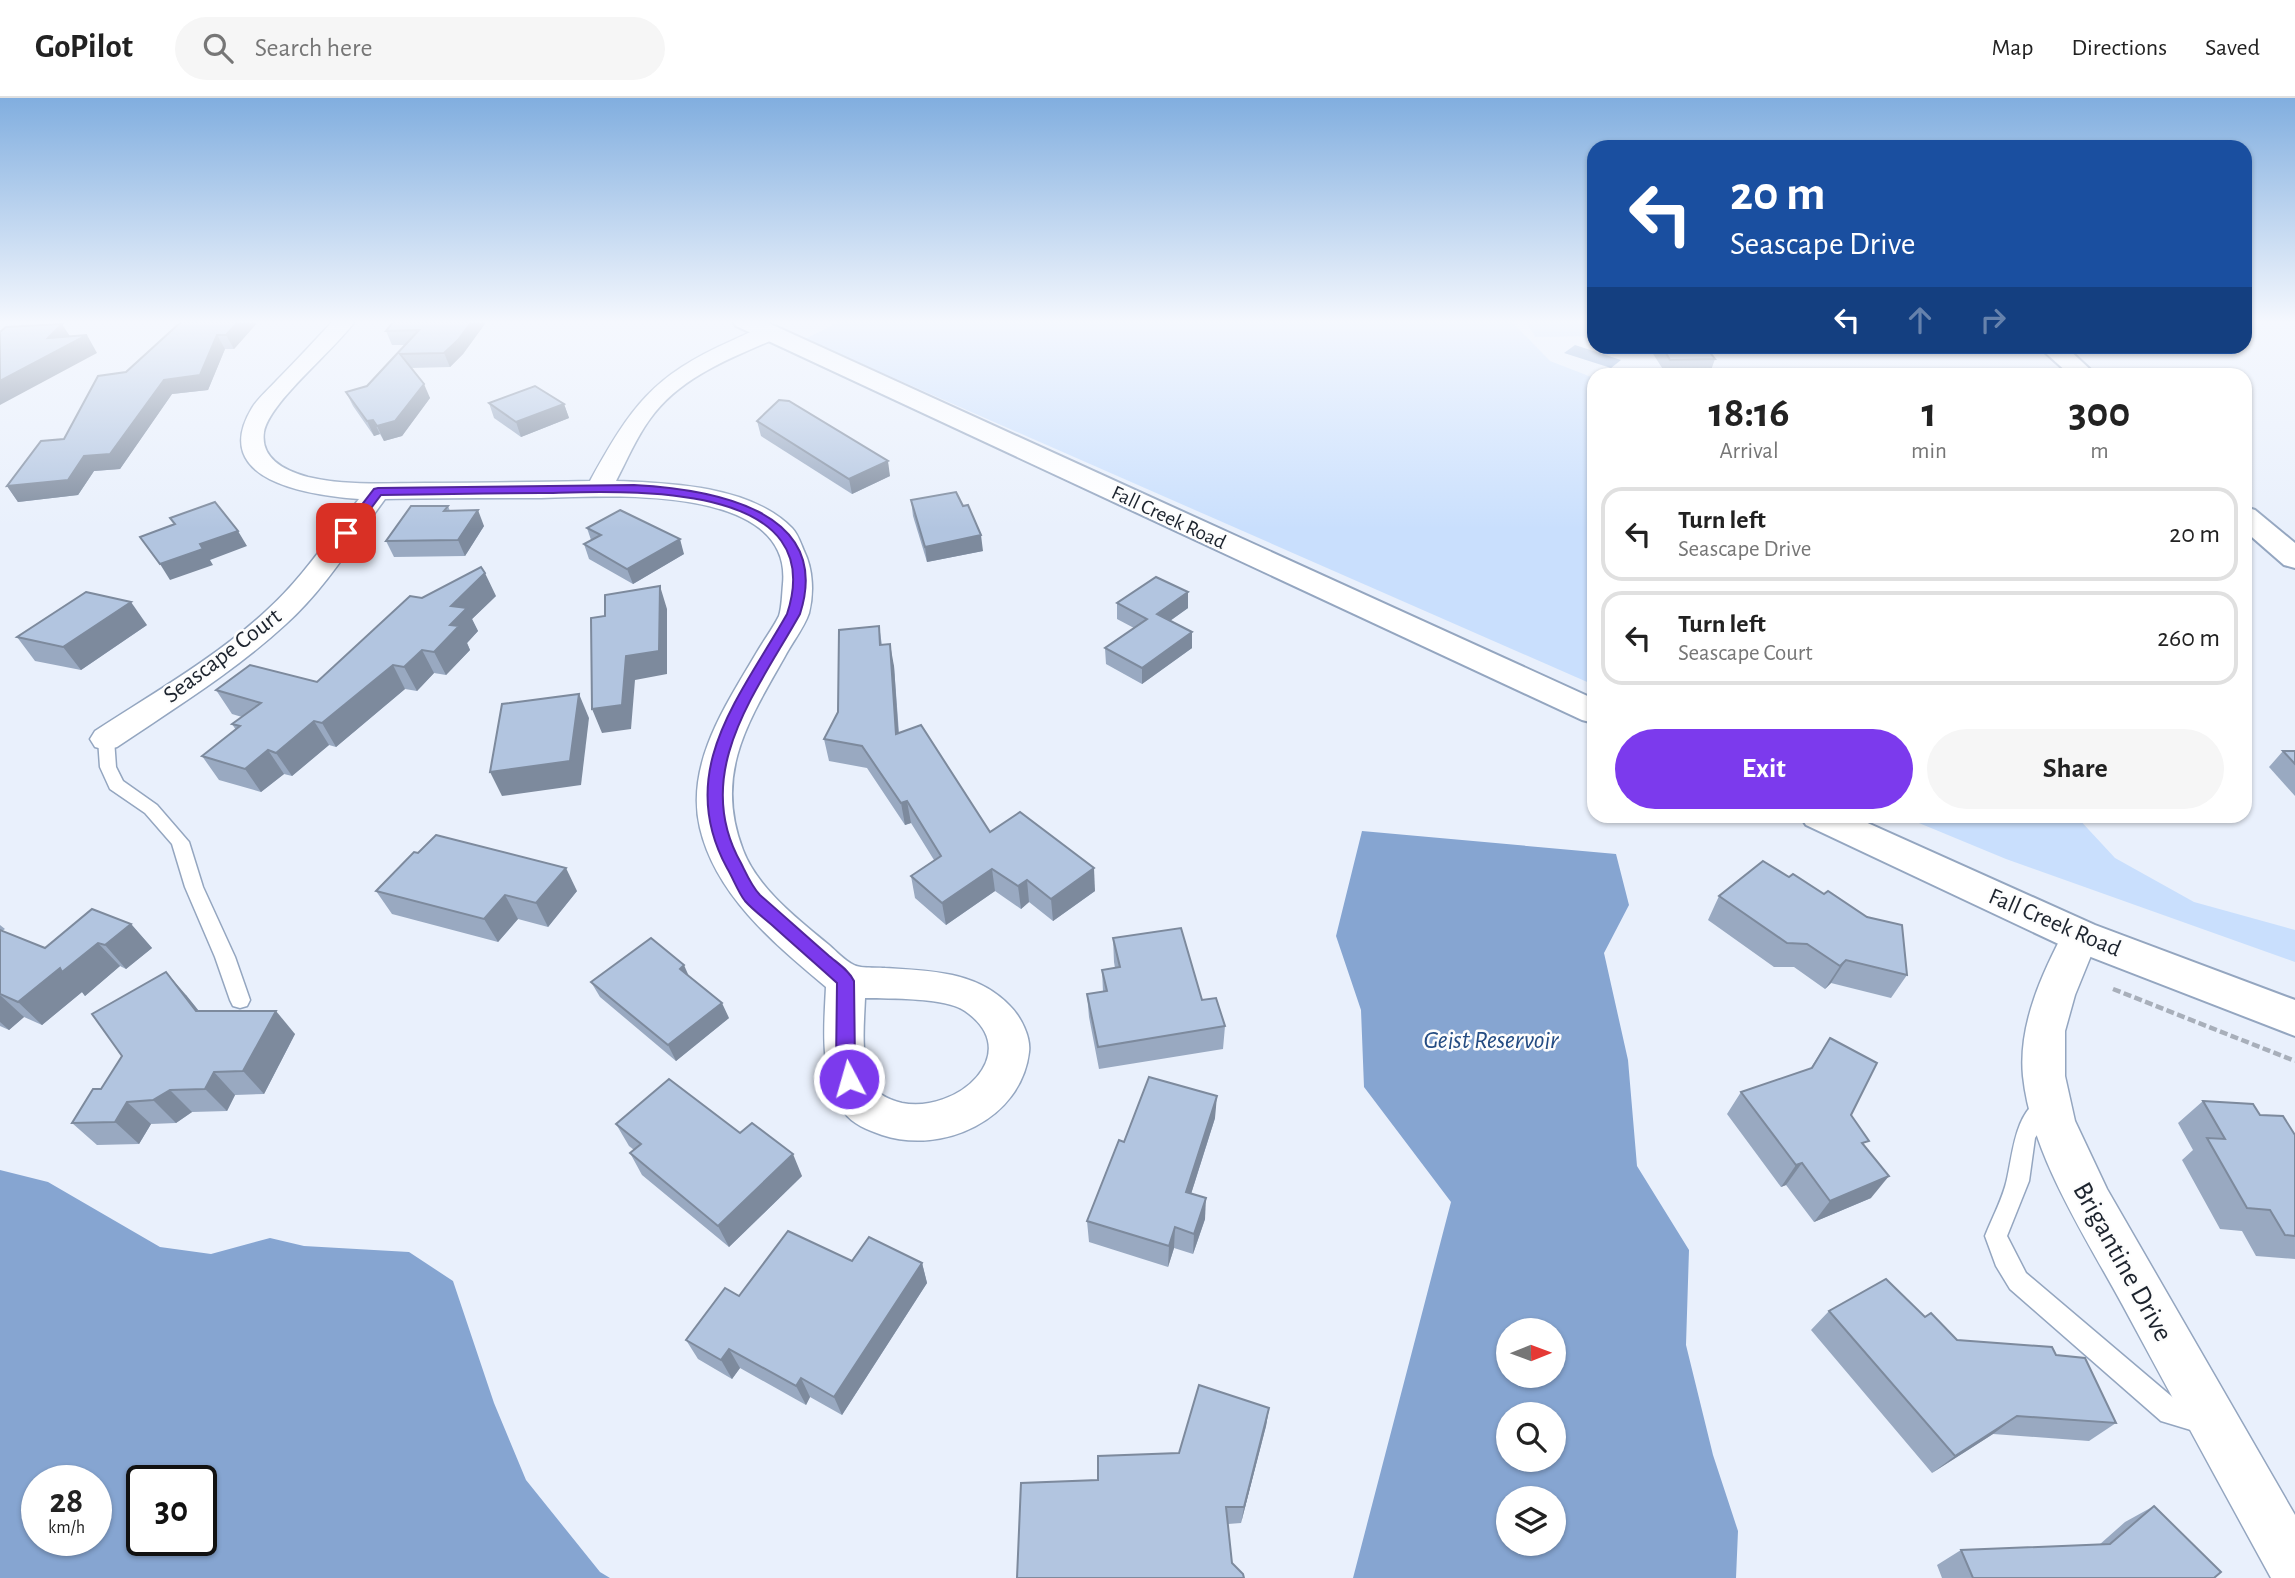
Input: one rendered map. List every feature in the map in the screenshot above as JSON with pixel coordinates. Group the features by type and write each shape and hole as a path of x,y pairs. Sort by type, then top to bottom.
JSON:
{"main road":[{"name":"Fall Creek Road","path":"893,390 1587,709"},
{"path":"2252,522 2295,559"},
{"name":"Fall Creek Road","path":"1834,823 2080,936 2295,1018"}],"street":[{"path":"280,390 262,409 253,426 251,448 265,467 284,478 322,488 378,491 671,490 725,501 769,522 794,552 800,573 799,597 794,614 733,722 719,753 713,786 718,831 751,896 846,981 954,991 980,1000 992,1008 1009,1037 1010,1051 1005,1070 994,1090 984,1101 962,1114 931,1123 898,1122 873,1112 856,1094 845,1064 846,981"},
{"path":"599,489 641,414 666,390"},
{"name":"Seascape Court","path":"106,739 208,671 276,618 301,592 378,491"},
{"name":"Brigantine Drive","path":"2080,936 2045,1030 2042,1055 2049,1100 2064,1149 2091,1204 2295,1567"}],"lane":[{"path":"106,739 108,767 116,785 150,809 180,842 194,887 225,957 240,1000"},
{"path":"2049,1100 2025,1135 2018,1181 1996,1236 2004,1258 2018,1281 2170,1412 2215,1424"}],"path":[{"path":"2106,986 2295,1061"}],"shaded area":[{"path":"921,390 1587,390 1587,682"},
{"path":"1919,823 2082,823 2115,858 2194,902 2295,930 2295,962 2006,859"}],"water":[{"name":"Geist Reservoir","path":"1362,831 1616,854 1629,905 1604,953 1628,1060 1637,1166 1689,1250 1686,1345 1713,1455 1738,1531 1736,1578 1353,1578 1451,1202 1364,1087 1361,1010 1336,936"},
{"path":"0,1170 48,1182 160,1247 211,1254 270,1238 304,1246 409,1252 453,1281 494,1403 526,1480 600,1572 610,1578 0,1578"}],"building":[{"path":"90,390 157,390 110,454 84,456 68,480 7,486 41,441 64,439"},
{"path":"419,390 395,421 377,426 373,420 367,421 346,392"},
{"path":"524,390 542,390 564,404 516,422 489,403"},
{"path":"779,400 789,401 888,461 849,479 757,421"},
{"path":"956,492 963,506 968,505 981,535 925,547 911,500"},
{"path":"215,502 238,531 200,544 203,549 160,564 140,537 175,524 170,518"},
{"path":"411,506 448,506 444,511 478,510 458,540 386,541"},
{"path":"620,510 680,539 627,569 584,544 601,535 587,528"},
{"path":"481,567 485,573 451,606 467,608 450,625 459,626 434,652 422,650 404,667 393,665 322,723 314,721 276,753 268,750 245,769 202,756 240,726 232,724 261,703 216,690 250,665 317,682 410,596 422,598"},
{"path":"1156,577 1188,592 1157,614 1192,632 1142,668 1105,648 1147,619 1117,603"},
{"path":"660,586 659,651 626,656 622,705 592,709 591,618 605,616 605,595"},
{"path":"86,592 131,602 63,647 17,637"},
{"path":"879,626 880,645 890,644 896,734 921,725 990,832 1020,812 1094,868 1051,899 1027,880 1018,886 992,869 942,903 911,876 941,856 907,801 901,803 862,746 824,739 838,712 839,630"},
{"path":"579,694 570,761 490,772 502,704"},
{"path":"2283,751 2295,751 2295,764"},
{"path":"436,835 566,868 536,903 505,895 484,919 376,891 414,852 418,853"},
{"path":"1763,861 1789,877 1793,874 1824,894 1828,891 1867,917 1902,925 1907,975 1846,960 1840,966 1807,944 1787,943 1719,896"},
{"path":"92,909 131,924 105,945 98,943 62,972 60,968 18,1002 0,994 0,930 45,948"},
{"path":"1181,928 1202,1000 1216,998 1225,1026 1098,1047 1087,994 1107,991 1102,970 1120,967 1113,938"},
{"path":"651,938 684,965 680,969 722,1003 668,1045 591,982"},
{"path":"166,972 196,1011 276,1011 243,1071 214,1072 205,1089 170,1090 153,1100 127,1102 115,1122 72,1123 93,1089 101,1089 122,1056 92,1014"},
{"path":"1830,1038 1877,1063 1851,1115 1869,1141 1862,1143 1889,1176 1830,1201 1802,1163 1796,1165 1741,1092 1812,1068"},
{"path":"1149,1077 1217,1096 1186,1192 1206,1198 1194,1234 1175,1227 1169,1246 1087,1221 1119,1140 1124,1142"},
{"path":"669,1079 740,1133 752,1123 793,1154 718,1226 630,1153 641,1144 616,1124"},
{"path":"2203,1101 2253,1104 2260,1115 2283,1116 2295,1135 2295,1236 2285,1235 2270,1210 2247,1208 2207,1138 2225,1139"},
{"path":"788,1231 852,1261 869,1237 922,1263 834,1397 801,1378 796,1386 729,1349 721,1360 686,1340 725,1288 739,1296"},
{"path":"1886,1279 1925,1317 1931,1313 1957,1340 2052,1347 2056,1355 2085,1358 2116,1423 2017,1416 1955,1456 1829,1311"},
{"path":"1199,1385 1269,1408 1244,1507 1226,1507 1232,1563 1244,1578 1017,1578 1021,1483 1098,1480 1098,1456 1179,1453"},
{"path":"2154,1506 2221,1572 2214,1578 1973,1578 1961,1550 2110,1544"}],"route":[{"path":"346,533 378,491 634,488 683,491 745,508 775,527 794,552 800,573 799,597 794,614 733,722 719,753 713,786 714,808 718,831 727,853 751,896 846,981 845,1064 849,1079"}]}
